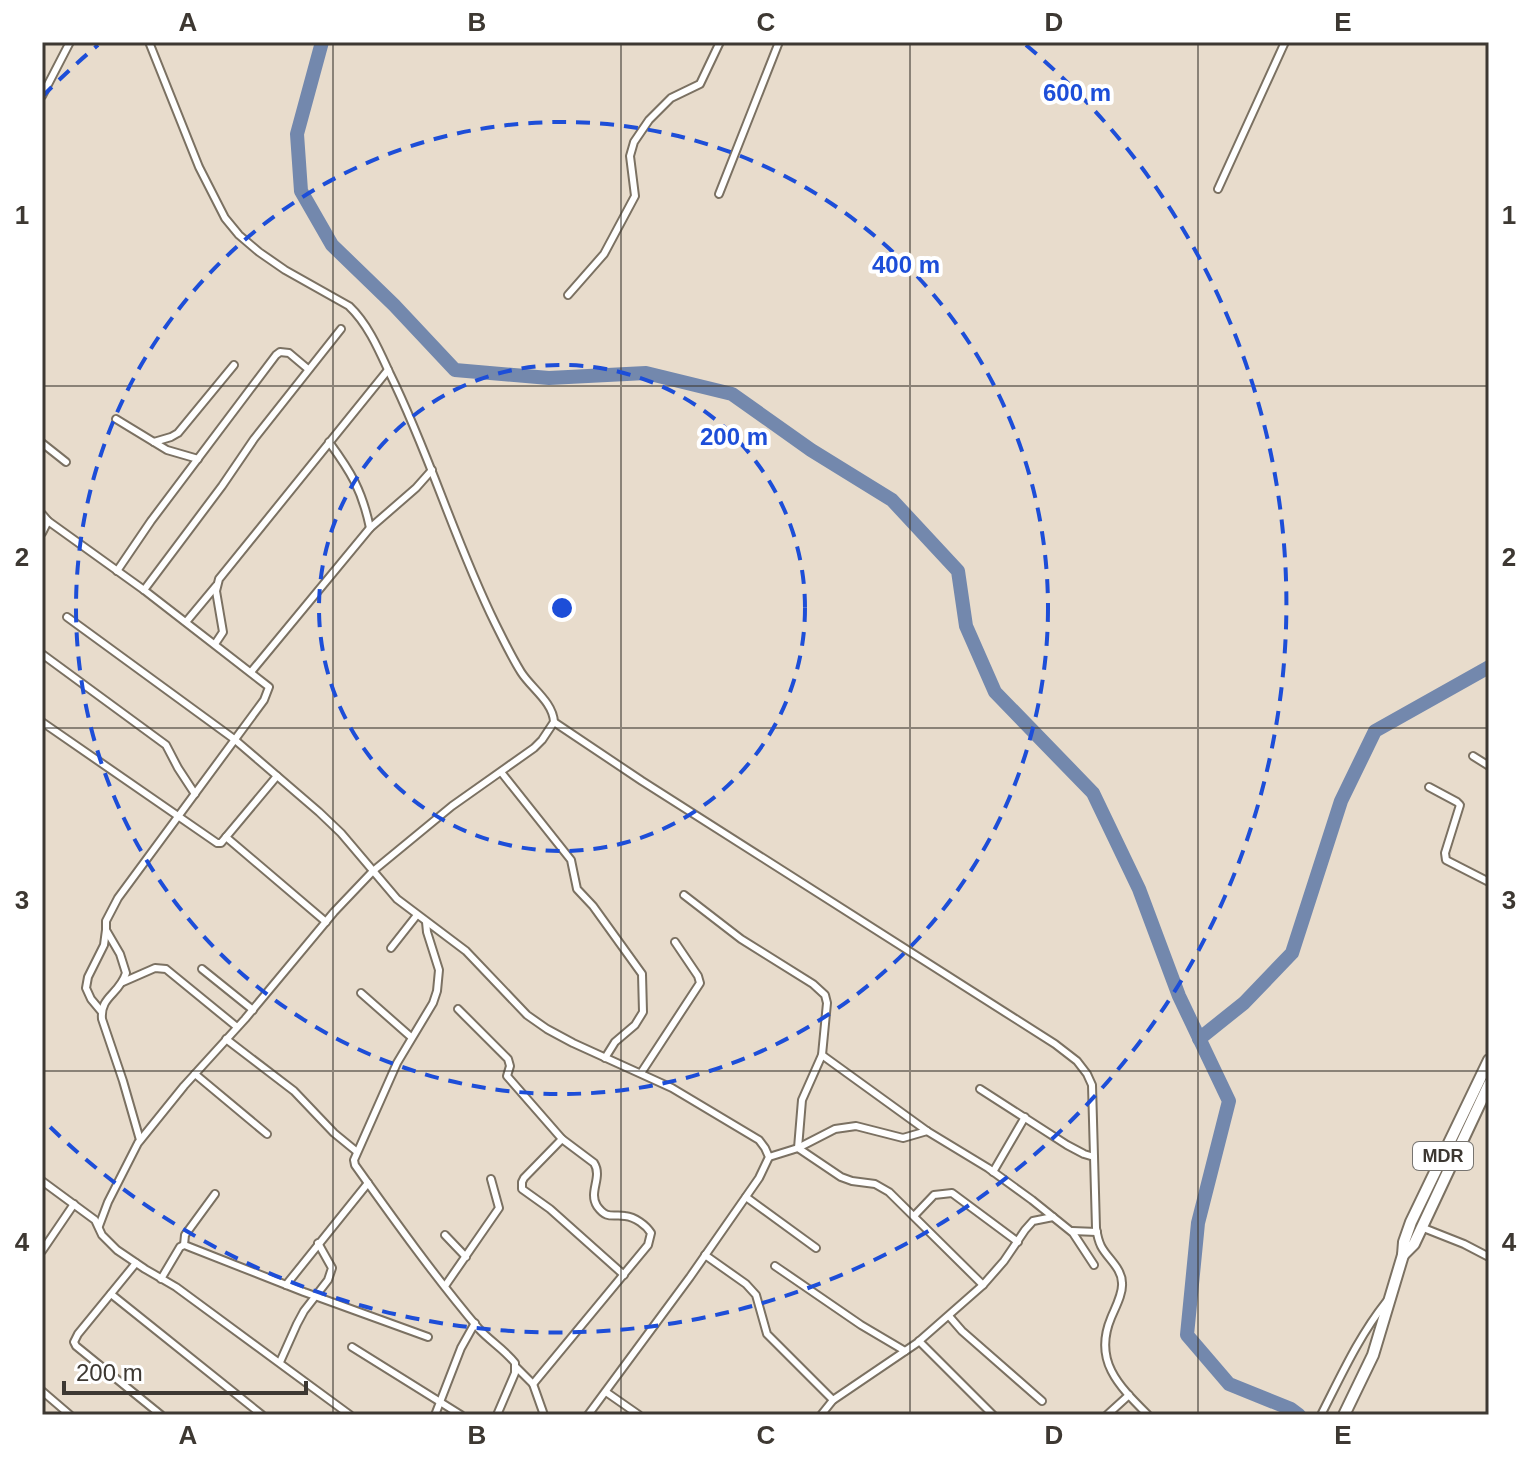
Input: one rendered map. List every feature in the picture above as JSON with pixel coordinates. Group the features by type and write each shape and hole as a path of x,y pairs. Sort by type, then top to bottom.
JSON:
{"main road":[{"name":"MDR","path":"1344,1415 1379,1337 1411,1222 1489,1060"},
{"name":"MDR","path":"1403,1255 1414,1244 1489,1084"}],"street":[{"path":"42,96 70,42"},
{"path":"99,1226 129,1157 140,1140 326,922 373,871 452,806 534,748 554,722 550,708 522,674 508,650 482,595 403,399 374,341 357,313 349,306 259,252 225,218 199,167 149,42"},
{"path":"568,295 604,254 635,196 630,156 634,142 649,120 671,98 700,84 720,42"},
{"path":"719,194 779,42"},
{"path":"1218,189 1285,42"},
{"path":"144,590 254,439 341,329"},
{"path":"117,571 151,521 280,352 289,353 308,369"},
{"path":"154,442 178,433 234,365"},
{"path":"186,622 388,370"},
{"path":"116,419 175,453 198,459"},
{"path":"329,442 358,486 370,528"},
{"path":"42,443 66,462"},
{"path":"251,672 370,528 432,470"},
{"path":"42,514 269,687 269,692 118,898 106,921 104,945 88,977 86,988 101,1011 140,1140"},
{"path":"42,533 48,521"},
{"path":"215,644 223,632 216,586"},
{"path":"67,617 234,739 319,812 397,899 466,951 527,1015 547,1029 696,1101 759,1140 765,1148 769,1157 746,1197 588,1415"},
{"path":"42,654 166,745 195,794"},
{"path":"42,722 213,842 221,843 277,776"},
{"path":"554,722 1029,1027 1077,1061 1092,1085 1097,1232 1102,1248 1121,1274 1123,1286 1103,1345 1109,1368 1148,1415"},
{"path":"1473,756 1489,766"},
{"path":"501,772 571,860 577,889 642,974 643,1012 635,1025 615,1042 605,1058"},
{"path":"1429,787 1460,805 1445,853 1446,860 1489,882"},
{"path":"226,837 326,922"},
{"path":"684,895 741,939 821,989 825,995 822,1055 802,1100 798,1148"},
{"path":"391,948 417,915"},
{"path":"426,922 439,970 433,1003 397,1063 356,1151 355,1165 475,1323 511,1357 516,1367 533,1384 544,1415"},
{"path":"101,1011 107,999 123,982 126,973 120,954 106,930"},
{"path":"641,1073 700,983 675,942"},
{"path":"123,982 155,968 166,969 237,1027"},
{"path":"202,969 253,1010"},
{"path":"361,993 411,1037"},
{"path":"458,1009 508,1059 510,1066 507,1076 562,1139 598,1168 594,1191 599,1209 611,1217 625,1215 633,1218 651,1233 648,1245 533,1384"},
{"path":"226,1039 294,1091 356,1151"},
{"path":"822,1055 1053,1217 1071,1231 1094,1265"},
{"path":"195,1074 267,1134"},
{"path":"980,1089 1067,1145 1094,1157"},
{"path":"993,1172 1025,1117"},
{"path":"769,1157 798,1148 835,1129 856,1126 903,1138 927,1131"},
{"path":"562,1139 524,1178 522,1189 550,1209 624,1275"},
{"path":"798,1148 841,1177 875,1184 889,1192 983,1285"},
{"path":"445,1286 499,1208 491,1179"},
{"path":"42,1181 95,1220 106,1240 136,1263 176,1287 350,1415"},
{"path":"286,1285 368,1183"},
{"path":"914,1216 934,1195 952,1193 1018,1242"},
{"path":"161,1279 184,1245 185,1235 215,1194"},
{"path":"746,1197 816,1248"},
{"path":"42,1251 74,1204"},
{"path":"821,1415 833,1400 919,1341 983,1285 1033,1221 1053,1217"},
{"path":"1421,1227 1489,1257"},
{"path":"1071,1231 1097,1232"},
{"path":"445,1235 466,1257"},
{"path":"280,1362 297,1324 328,1280 332,1268 318,1243"},
{"path":"184,1245 315,1297 428,1337"},
{"path":"705,1255 746,1284 756,1295 767,1334 833,1400"},
{"path":"136,1263 74,1342 161,1415"},
{"path":"775,1266 905,1351"},
{"path":"111,1294 262,1415"},
{"path":"1321,1415 1374,1318 1391,1296"},
{"path":"949,1316 1042,1401"},
{"path":"435,1415 461,1348 475,1323"},
{"path":"919,1341 993,1415"},
{"path":"352,1347 461,1415"},
{"path":"497,1415 516,1367"},
{"path":"42,1391 70,1415"},
{"path":"606,1392 639,1415"},
{"path":"1107,1415 1129,1395"}],"waterway":[{"path":"322,42 297,134 301,191 332,245 455,370 549,378 646,373 732,394 811,450 892,500 958,571 966,626 995,692 1093,793 1139,889 1179,996 1229,1101 1198,1223 1187,1335 1229,1384 1299,1415"},
{"path":"1199,1039 1244,1003 1292,953 1341,801 1375,731 1489,667"}]}
